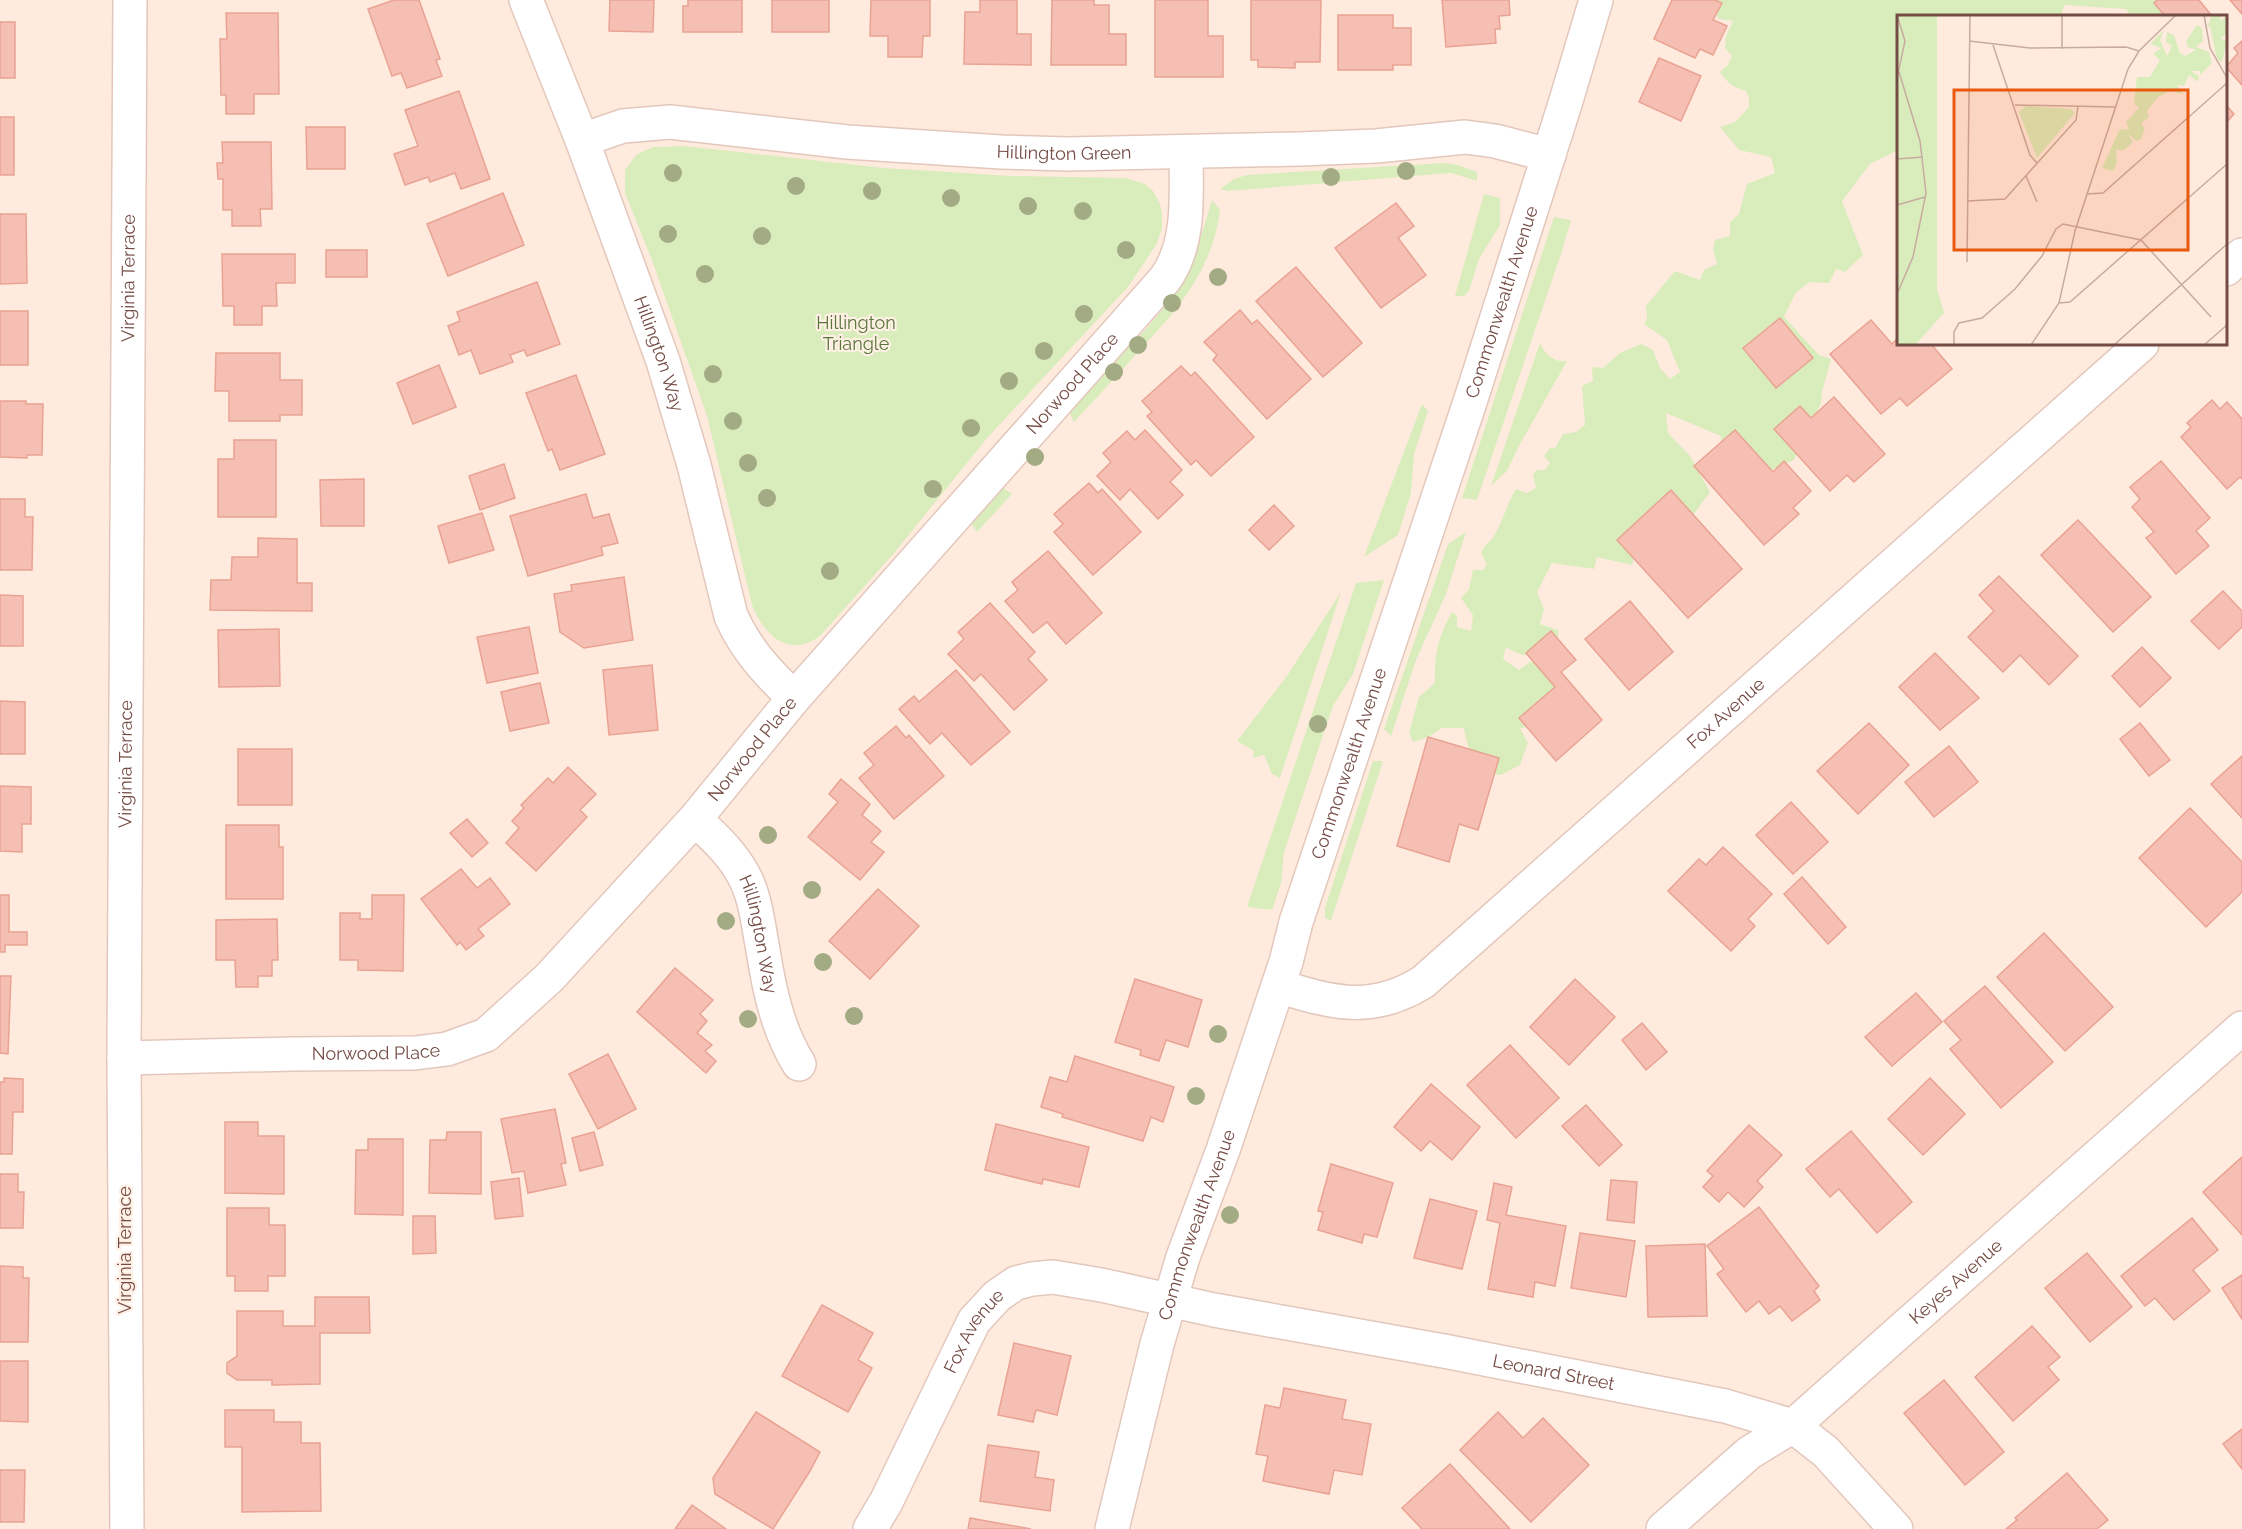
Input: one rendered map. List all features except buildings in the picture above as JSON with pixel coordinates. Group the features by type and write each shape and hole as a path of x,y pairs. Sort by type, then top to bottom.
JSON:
{"street":[{"name":"Virginia Terrace","path":"127,1529 124,1059 130,0"},
{"name":"Hillington Way","path":"525,0 582,140 663,361 694,465 731,616 739,634 761,667 794,698"},
{"name":"Commonwealth Avenue","path":"1112,1529 1157,1344 1183,1257 1223,1150 1278,986 1296,922 1467,412 1596,0"},
{"name":"Hillington Green","path":"582,140 623,126 670,122 921,148 1068,154 1366,146 1465,137 1495,141 1549,155"},
{"name":"Norwood Place","path":"124,1059 414,1053 447,1049 486,1035 549,978 695,819 794,698 1171,271 1182,240 1185,221 1186,152"},
{"path":"2227,268 2242,255"},
{"name":"Fox Avenue","path":"1278,986 1321,999 1353,1004 1389,999 1424,982 2141,345"},
{"name":"Hillington Way","path":"695,819 726,850 748,885 757,914 775,1007 788,1044 799,1064"},
{"name":"Keyes Avenue","path":"1663,1529 1749,1453 1794,1426 2242,1028"},
{"name":"Fox Avenue","path":"870,1529 886,1502 970,1328 984,1308 1003,1291 1024,1280 1053,1277 1101,1285 1170,1301"},
{"name":"Leonard Street","path":"1170,1301 1725,1406 1794,1426 1826,1452 1896,1529"}],"green space":[{"path":"1714,0 2187,0 2189,15 2129,15 2126,9 2064,5 2061,15 1897,15 1897,150 1870,164 1842,201 1863,255 1845,272 1836,269 1829,283 1809,282 1795,294 1784,317 1819,355 1831,359 1821,403 1794,460 1749,480 1722,464 1721,436 1666,413 1668,433 1690,456 1710,492 1685,526 1640,536 1632,565 1597,557 1594,569 1552,563 1537,592 1544,609 1540,624 1558,630 1559,651 1525,655 1506,647 1503,659 1519,670 1530,662 1550,662 1561,676 1534,726 1520,728 1528,743 1520,765 1501,775 1481,773 1470,751 1464,728 1442,728 1428,737 1413,742 1409,733 1419,697 1435,683 1438,646 1447,621 1452,612 1457,616 1457,627 1471,631 1473,615 1461,598 1469,589 1473,570 1483,570 1487,565 1481,553 1498,528 1516,489 1527,493 1536,488 1533,475 1537,470 1545,470 1550,463 1544,456 1550,448 1555,448 1563,434 1576,432 1585,425 1582,386 1593,381 1592,367 1603,368 1620,353 1641,344 1653,350 1660,368 1670,379 1680,372 1667,340 1644,324 1647,319 1646,306 1675,271 1700,280 1704,270 1717,264 1713,250 1715,240 1730,236 1730,222 1739,214 1747,184 1775,173 1771,157 1739,150 1720,127 1735,122 1749,107 1749,99 1746,91 1731,84 1720,72 1728,65 1732,56 1725,48 1726,36 1733,21 1719,19 1712,8"},
{"name":"Hillington Triangle","path":"684,146 884,168 1009,176 1125,178 1145,184 1153,191 1160,204 1162,229 1156,245 1128,287 988,437 894,553 821,635 798,645 779,641 763,626 752,605 707,416 653,263 625,193 625,170 636,155 653,147"},
{"path":"1443,163 1458,165 1477,172 1477,181 1451,173 1227,191 1220,189 1234,179 1247,175"},
{"path":"1484,194 1500,198 1500,225 1479,259 1469,291 1464,296 1455,296"},
{"path":"1212,200 1220,210 1216,232 1210,252 1192,287 1167,319 1074,422 1068,410 1141,335 1179,286 1194,255"},
{"path":"1554,217 1571,220 1562,251 1477,500 1462,498"},
{"path":"1540,343 1550,357 1558,361 1567,361 1507,471 1491,486"},
{"path":"1422,404 1428,411 1414,454 1411,493 1398,535 1364,557"},
{"path":"1000,486 1012,494 977,532 969,521"},
{"path":"1466,532 1446,594 1416,660 1391,736 1384,729 1448,544"},
{"path":"1384,580 1353,674 1334,704 1327,723 1284,852 1281,883 1272,910 1247,907 1356,583"},
{"path":"1341,592 1280,778 1272,774 1264,755 1253,758 1254,751 1237,741 1287,676"},
{"path":"1373,761 1383,761 1331,921 1325,918 1325,908"}]}
